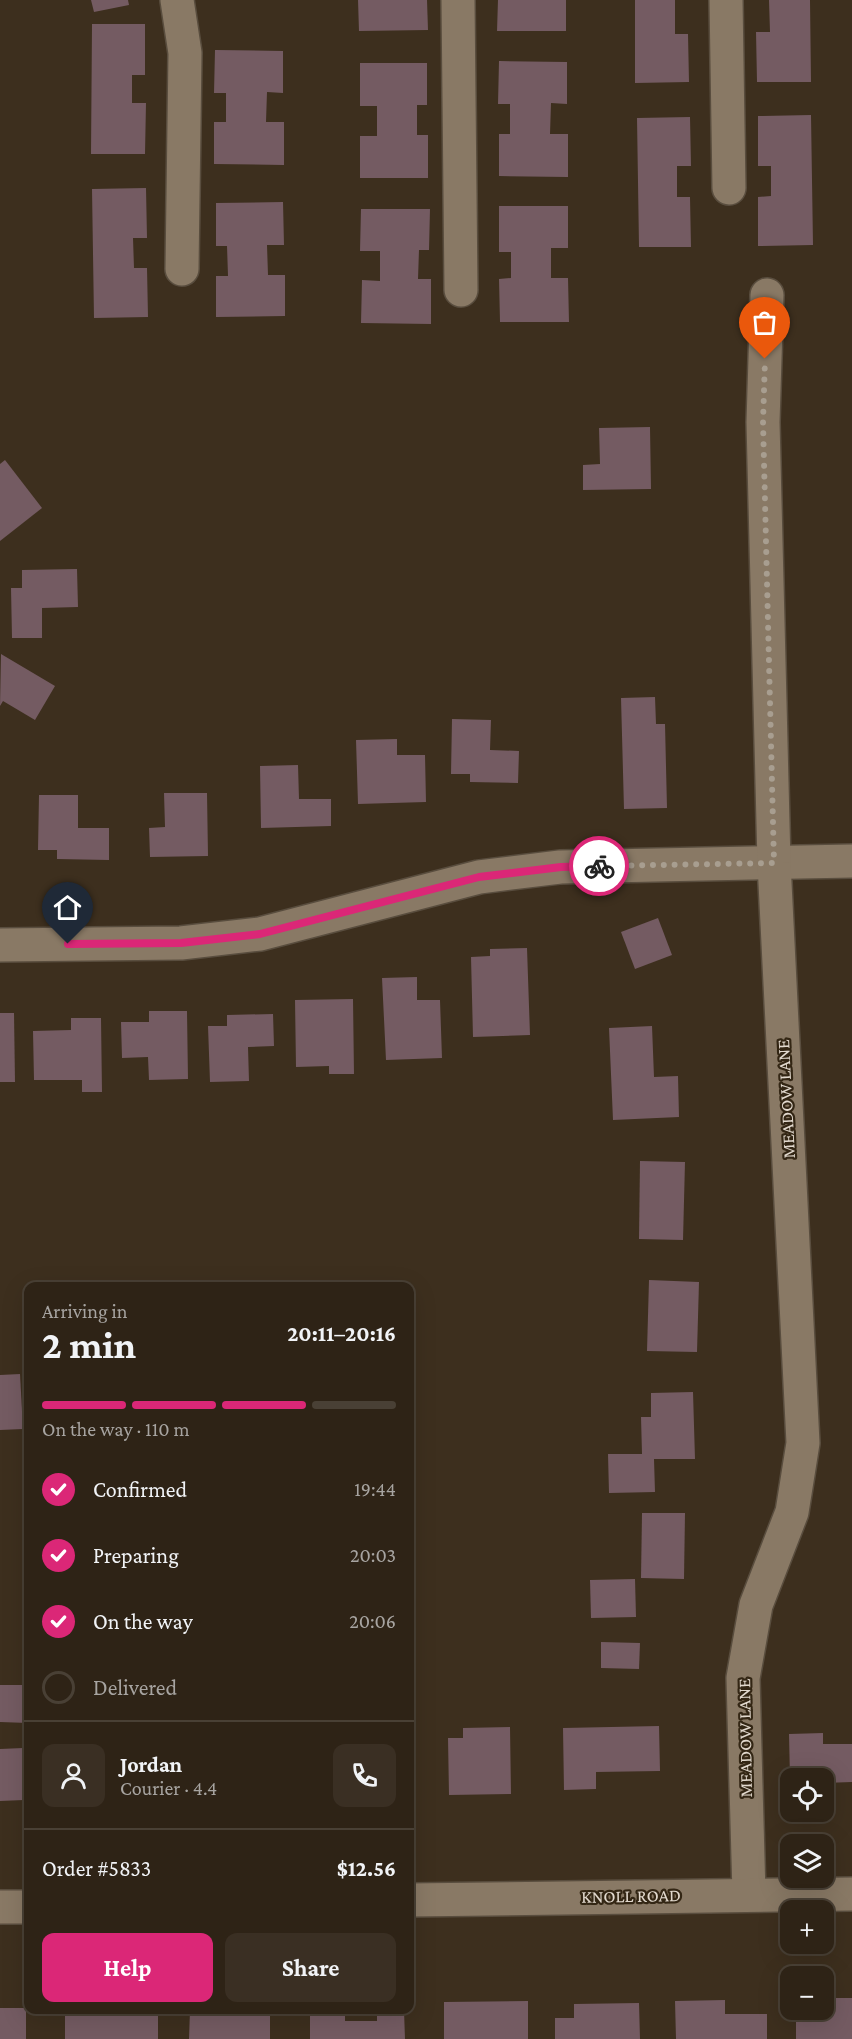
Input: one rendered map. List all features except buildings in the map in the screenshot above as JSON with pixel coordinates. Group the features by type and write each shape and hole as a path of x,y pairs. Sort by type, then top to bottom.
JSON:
{"street":[{"path":"177,0 185,53 182,269"},
{"path":"458,0 461,290"},
{"path":"726,0 729,188"},
{"name":"MEADOW LANE","path":"749,1894 743,1678 756,1605 792,1512 804,1443 774,863 763,422 767,296"},
{"path":"0,945 181,943 260,934 479,877 561,867 852,861"},
{"name":"KNOLL ROAD","path":"414,1900 852,1894"},
{"path":"0,1907 24,1907"}],"way so far":[{"path":"599,866 774,863 763,422 765,359"}],"route":[{"path":"68,944 181,943 260,934 479,877 561,867 599,866"}]}
